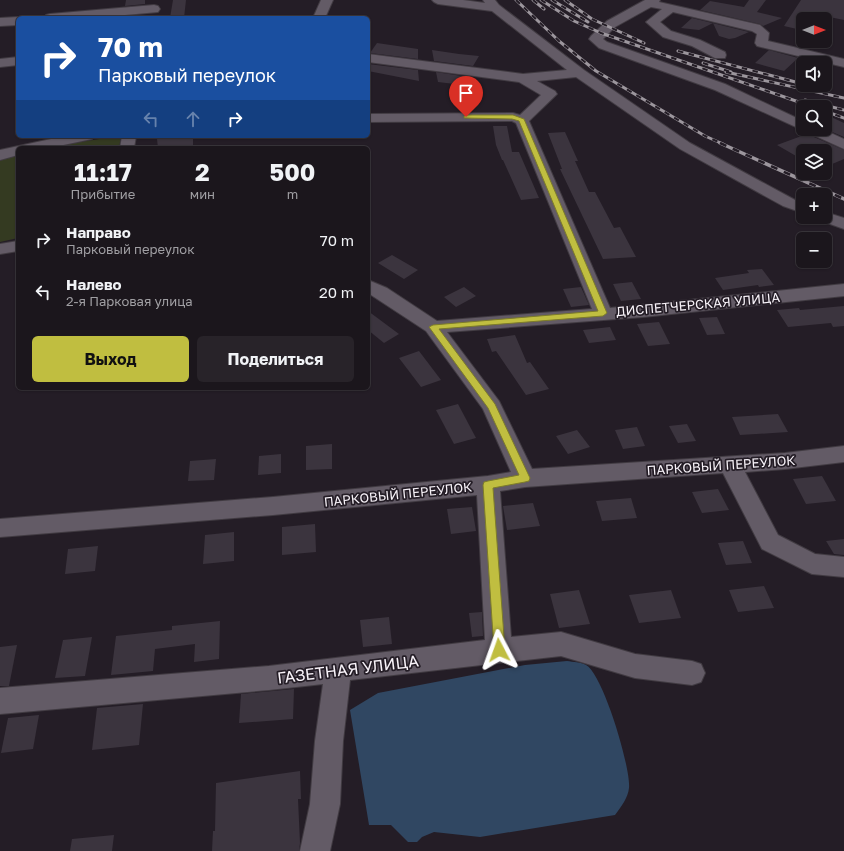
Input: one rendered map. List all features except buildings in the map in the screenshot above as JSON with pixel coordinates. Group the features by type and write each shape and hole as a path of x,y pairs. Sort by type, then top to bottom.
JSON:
{"street":[{"path":"320,16 328,0"},
{"path":"438,0 492,4 579,73 686,146 796,206"},
{"path":"796,123 720,87 603,45 595,39 611,24 652,2 670,9 756,28 763,33 761,43 844,63"},
{"path":"73,16 154,9"},
{"path":"670,9 652,22 667,34 696,43 720,55"},
{"path":"0,22 16,21"},
{"path":"370,58 523,78 579,73"},
{"path":"0,63 16,61"},
{"path":"522,120 550,94 579,73"},
{"path":"523,78 550,94"},
{"path":"370,118 513,117 522,120 603,313"},
{"path":"825,136 844,145"},
{"path":"37,146 77,138"},
{"path":"0,155 16,151"},
{"path":"832,220 844,224"},
{"path":"0,249 16,246"},
{"path":"370,287 381,292 433,327 492,406 525,478"},
{"name":"ДИСПЕТЧЕРСКАЯ УЛИЦА","path":"433,327 643,311 844,290"},
{"name":"ПАРКОВЫЙ ПЕРЕУЛОК","path":"0,528 273,506 488,485 525,478 786,461 844,454"},
{"path":"730,464 770,542 812,564 844,567"},
{"path":"488,485 499,650"},
{"name":"ГАЗЕТНАЯ УЛИЦА","path":"0,701 269,678 499,650 561,644 634,666 692,673"},
{"path":"315,851 325,804 329,741 338,670"}],"green space":[{"path":"108,138 121,138 119,146 54,146"},
{"path":"16,155 16,238 0,242 0,159"}],"water":[{"path":"567,661 584,664 593,672 608,703 615,722 626,762 629,788 626,799 615,815 480,837 434,832 422,837 417,842 408,842 391,825 369,825 350,710 378,693 525,665"}],"railway":[{"path":"516,0 559,41 596,71 705,136 723,144"},
{"path":"533,0 544,9"},
{"path":"541,0 574,21 601,33 796,101"},
{"path":"552,0 588,22"},
{"path":"565,0 592,19 644,43"},
{"path":"678,51 796,82"},
{"path":"703,63 731,72"},
{"path":"726,72 844,98"},
{"path":"832,107 844,110"},
{"path":"832,114 844,118"},
{"path":"720,143 844,199"}],"route":[{"path":"466,117 513,117 522,120 603,313 549,319 433,327 492,406 525,478 488,485 499,650"}]}
